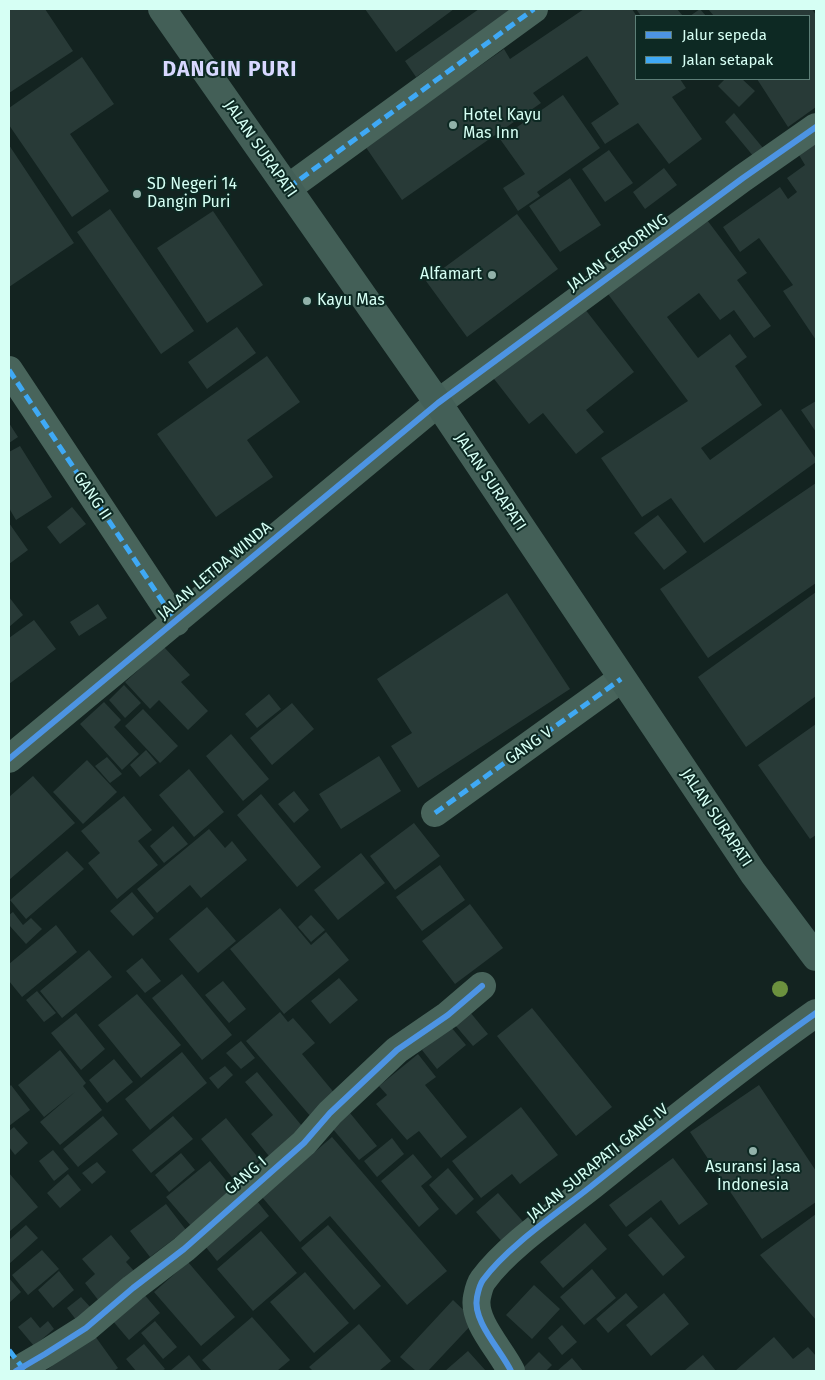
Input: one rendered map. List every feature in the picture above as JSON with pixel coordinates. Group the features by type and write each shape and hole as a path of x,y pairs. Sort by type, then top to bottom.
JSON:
{"main road":[{"name":"JALAN SURAPATI","path":"162,9 438,403 753,873 816,957"}],"street":[{"path":"288,188 534,9"},
{"name":"JALAN CERORING","path":"438,403 735,184 816,127"},
{"name":"GANG II","path":"9,370 176,622"},
{"name":"JALAN LETDA WINDA","path":"9,760 438,403"},
{"name":"GANG V","path":"435,812 622,679"},
{"name":"GANG I","path":"18,1365 45,1354 86,1328 133,1288 184,1249 304,1143 330,1113 397,1050 448,1015 482,986"},
{"name":"JALAN SURAPATI GANG IV","path":"511,1371 486,1332 476,1304 482,1281 527,1237 678,1117 816,1013"}],"building":[{"path":"9,9 45,9 73,51 9,93"},
{"path":"365,9 454,9 396,52"},
{"path":"479,9 514,9 416,77 405,61"},
{"path":"584,9 632,9 636,15 635,80 681,80 686,88 672,97 702,139 669,164 638,123 605,144 591,123 619,104 587,56 533,93 541,103 402,200 365,146 504,49 510,59"},
{"path":"636,9 677,9 682,15 640,15"},
{"path":"700,9 705,15 691,15"},
{"path":"708,9 812,9 816,15 816,107 788,127 758,80 810,80 810,15 713,15"},
{"path":"82,57 114,104 70,134 109,191 72,217 9,125 9,108"},
{"path":"724,80 743,80 755,91 739,107 718,86"},
{"path":"563,95 600,148 537,192 540,196 518,211 503,188 525,174 500,139"},
{"path":"734,113 763,148 754,157 725,122"},
{"path":"816,143 816,340 783,291 793,285 759,238 740,252 723,227 780,187 788,199 797,192 787,178 805,165 799,155"},
{"path":"9,145 74,243 9,287"},
{"path":"609,150 633,183 605,202 582,169"},
{"path":"664,168 677,185 645,209 633,192"},
{"path":"570,178 601,225 560,252 529,206"},
{"path":"110,209 194,331 161,354 77,232"},
{"path":"213,211 263,285 207,323 157,248"},
{"name":"Alfamart","path":"517,214 558,269 467,337 426,281"},
{"path":"704,216 747,273 737,280 771,326 754,338 734,310 720,320 699,293 667,317 698,358 730,334 747,357 735,366 762,405 701,448 710,460 781,409 816,459 816,462 704,543 671,498 642,517 601,458 688,401 605,290"},
{"path":"581,304 634,372 586,410 604,432 576,454 543,413 529,424 491,375"},
{"path":"237,327 256,353 207,389 188,362"},
{"path":"267,356 300,402 247,440 273,477 216,517 157,434"},
{"path":"816,401 816,432 801,410"},
{"path":"9,423 18,437 9,443"},
{"path":"20,446 52,497 16,520 9,508 9,452"},
{"path":"816,483 816,583 708,658 660,589"},
{"path":"72,507 86,524 60,544 47,527"},
{"path":"658,515 687,552 664,570 634,533"},
{"path":"9,523 28,550 9,564"},
{"path":"816,592 816,696 746,747 698,677"},
{"path":"507,593 570,689 418,788 391,746 412,733 377,679"},
{"path":"9,597 23,615 9,627"},
{"path":"98,604 107,618 79,636 70,622"},
{"path":"34,620 56,649 9,684 9,638"},
{"path":"164,647 190,675 181,682 208,711 188,730 159,700 150,709 125,682"},
{"path":"124,685 141,703 125,718 109,700"},
{"path":"269,694 281,709 257,728 245,714"},
{"path":"104,702 121,720 114,727 139,754 122,770 80,724"},
{"path":"292,703 314,729 272,765 250,738"},
{"path":"143,709 178,746 160,763 125,726"},
{"path":"816,724 816,835 810,839 758,765"},
{"path":"231,734 269,779 243,801 206,756"},
{"path":"146,750 157,763 140,777 130,765"},
{"path":"379,756 401,791 341,829 319,794"},
{"path":"107,757 122,774 110,783 95,766"},
{"path":"87,760 117,792 83,824 53,792"},
{"path":"189,769 224,812 194,837 159,795"},
{"path":"33,776 75,823 9,880 9,797"},
{"path":"294,791 309,810 294,823 278,804"},
{"path":"261,794 321,867 297,887 237,815"},
{"path":"124,796 152,830 138,841 158,865 117,899 88,863 100,853 81,831"},
{"path":"414,823 440,856 395,890 370,856"},
{"path":"173,826 188,844 164,863 150,846"},
{"path":"209,829 225,848 232,841 247,860 201,898 190,885 157,913 137,889"},
{"path":"67,851 84,869 26,919 10,900"},
{"path":"361,853 385,883 338,920 314,890"},
{"path":"440,865 465,900 422,931 396,897"},
{"path":"132,892 154,918 133,936 110,911"},
{"path":"470,904 503,948 455,984 422,941"},
{"path":"207,907 236,941 198,973 169,939"},
{"path":"280,908 311,945 326,932 349,960 284,1014 230,949"},
{"path":"13,912 23,925 31,918 42,929 26,944 9,925 9,915"},
{"path":"311,915 325,930 311,942 298,927"},
{"path":"56,925 77,952 22,997 9,981 9,964"},
{"path":"89,950 112,977 62,1018 40,991"},
{"path":"142,958 161,981 145,993 126,971"},
{"path":"182,974 232,1035 202,1060 152,998"},
{"path":"339,978 358,1000 330,1024 311,1001"},
{"path":"223,981 246,1009 229,1023 205,995"},
{"path":"37,991 56,1013 44,1022 26,1000"},
{"path":"137,994 181,1045 141,1078 98,1025"},
{"path":"465,1006 488,1034 473,1046 449,1018"},
{"path":"532,1008 612,1107 576,1136 497,1036"},
{"path":"280,1012 288,1022 293,1018 315,1043 302,1054 336,1095 311,1117 246,1041"},
{"path":"76,1013 105,1049 81,1070 51,1033"},
{"path":"451,1027 466,1045 437,1069 422,1050"},
{"path":"241,1041 255,1058 241,1069 226,1053"},
{"path":"60,1050 86,1083 83,1086 102,1110 60,1145 40,1122 75,1092 44,1117 18,1085"},
{"path":"182,1052 207,1083 150,1130 125,1099"},
{"path":"418,1054 436,1077 425,1085 467,1137 441,1158 419,1131 407,1140 376,1104 387,1095 379,1086"},
{"path":"114,1059 133,1082 107,1103 89,1080"},
{"path":"225,1066 233,1075 218,1089 209,1078"},
{"path":"257,1072 307,1132 273,1161 251,1134 273,1115 245,1082"},
{"path":"11,1085 30,1110 9,1126 9,1087"},
{"name":"Asuransi Jasa Indonesia","path":"759,1085 816,1171 816,1202 762,1239 690,1132"},
{"path":"521,1107 558,1155 520,1184 512,1174 481,1198 452,1161"},
{"path":"350,1113 377,1146 359,1160 332,1128"},
{"path":"103,1116 118,1134 78,1167 63,1149"},
{"path":"173,1116 193,1139 151,1173 132,1150"},
{"path":"226,1118 260,1160 235,1181 201,1139"},
{"path":"14,1127 28,1143 15,1155 9,1147 9,1131"},
{"path":"332,1137 447,1271 407,1305 330,1216 300,1242 262,1197"},
{"path":"392,1138 404,1154 377,1177 364,1161"},
{"path":"53,1150 69,1169 54,1181 39,1161"},
{"path":"181,1153 195,1170 169,1192 155,1175"},
{"path":"413,1154 432,1177 421,1186 439,1209 419,1227 381,1181"},
{"path":"673,1158 708,1204 679,1225 661,1200 626,1227 609,1205"},
{"path":"210,1161 234,1190 191,1226 166,1197"},
{"path":"97,1162 106,1172 92,1184 82,1173"},
{"path":"448,1168 474,1199 456,1215 429,1185"},
{"path":"9,1173 38,1207 9,1232"},
{"path":"68,1174 81,1190 60,1208 47,1193"},
{"path":"498,1193 526,1225 504,1244 476,1212"},
{"path":"257,1201 269,1216 217,1261 205,1246"},
{"path":"166,1204 186,1230 150,1257 130,1231"},
{"path":"816,1214 816,1320 760,1255"},
{"path":"651,1217 685,1257 663,1276 628,1235"},
{"path":"585,1223 607,1249 563,1288 540,1262"},
{"path":"26,1225 38,1238 9,1264 9,1240"},
{"path":"328,1225 381,1286 354,1310 301,1248"},
{"path":"261,1231 297,1273 253,1311 217,1269"},
{"path":"111,1235 130,1258 126,1262 134,1271 99,1301 85,1283 95,1274 82,1259"},
{"path":"42,1250 59,1269 28,1295 12,1275"},
{"path":"188,1262 235,1317 201,1346 154,1292"},
{"path":"592,1269 616,1298 584,1325 560,1297"},
{"path":"59,1271 74,1290 53,1308 38,1290"},
{"path":"305,1272 349,1323 314,1353 270,1302"},
{"path":"9,1278 21,1292 9,1303"},
{"path":"534,1285 560,1309 532,1339 506,1315"},
{"path":"143,1293 160,1313 129,1340 112,1320"},
{"path":"626,1293 638,1307 608,1333 596,1319"},
{"path":"664,1293 689,1324 651,1356 626,1325"},
{"path":"81,1297 92,1309 77,1321 67,1308"},
{"path":"453,1300 475,1321 428,1371 416,1371 400,1357"},
{"path":"31,1317 40,1328 48,1321 54,1329 34,1346 18,1327"},
{"path":"252,1317 290,1360 277,1371 212,1371 202,1360"},
{"path":"155,1321 177,1347 163,1359 141,1333"},
{"path":"359,1324 391,1361 379,1371 313,1371 309,1367"},
{"path":"562,1325 577,1342 562,1355 548,1338"},
{"path":"95,1336 118,1368 114,1371 45,1371"},
{"path":"774,1337 793,1359 808,1347 816,1356 816,1371 735,1371"},
{"path":"144,1344 165,1369 162,1371 136,1371 126,1359"},
{"path":"468,1351 486,1371 445,1371"},
{"path":"539,1352 552,1365 546,1371 520,1371"},
{"path":"189,1355 202,1371 170,1371"},
{"path":"703,1355 716,1371 684,1371"},
{"path":"572,1358 583,1371 557,1371"}],"marked path":[{"path":"288,188 534,9"},
{"path":"9,370 176,622"},
{"path":"435,813 621,679"},
{"path":"9,1350 25,1371"}],"cycle path":[{"path":"9,759 438,403 743,178 816,127"},
{"path":"16,1371 86,1328 133,1288 184,1249 304,1143 330,1113 397,1050 448,1015 482,986"},
{"path":"511,1371 488,1335 479,1316 477,1306 477,1297 481,1284 493,1268 533,1231 730,1077 816,1013"}],"place":[{"name":"Hotel Kayu Mas Inn","path":"453,125"},
{"name":"SD Negeri 14 Dangin Puri","path":"137,194"},
{"name":"Alfamart","path":"492,275"},
{"name":"Kayu Mas","path":"307,301"},
{"name":"Asuransi Jasa Indonesia","path":"753,1151"}],"district":[{"name":"DANGIN PURI","path":"230,70"}]}
